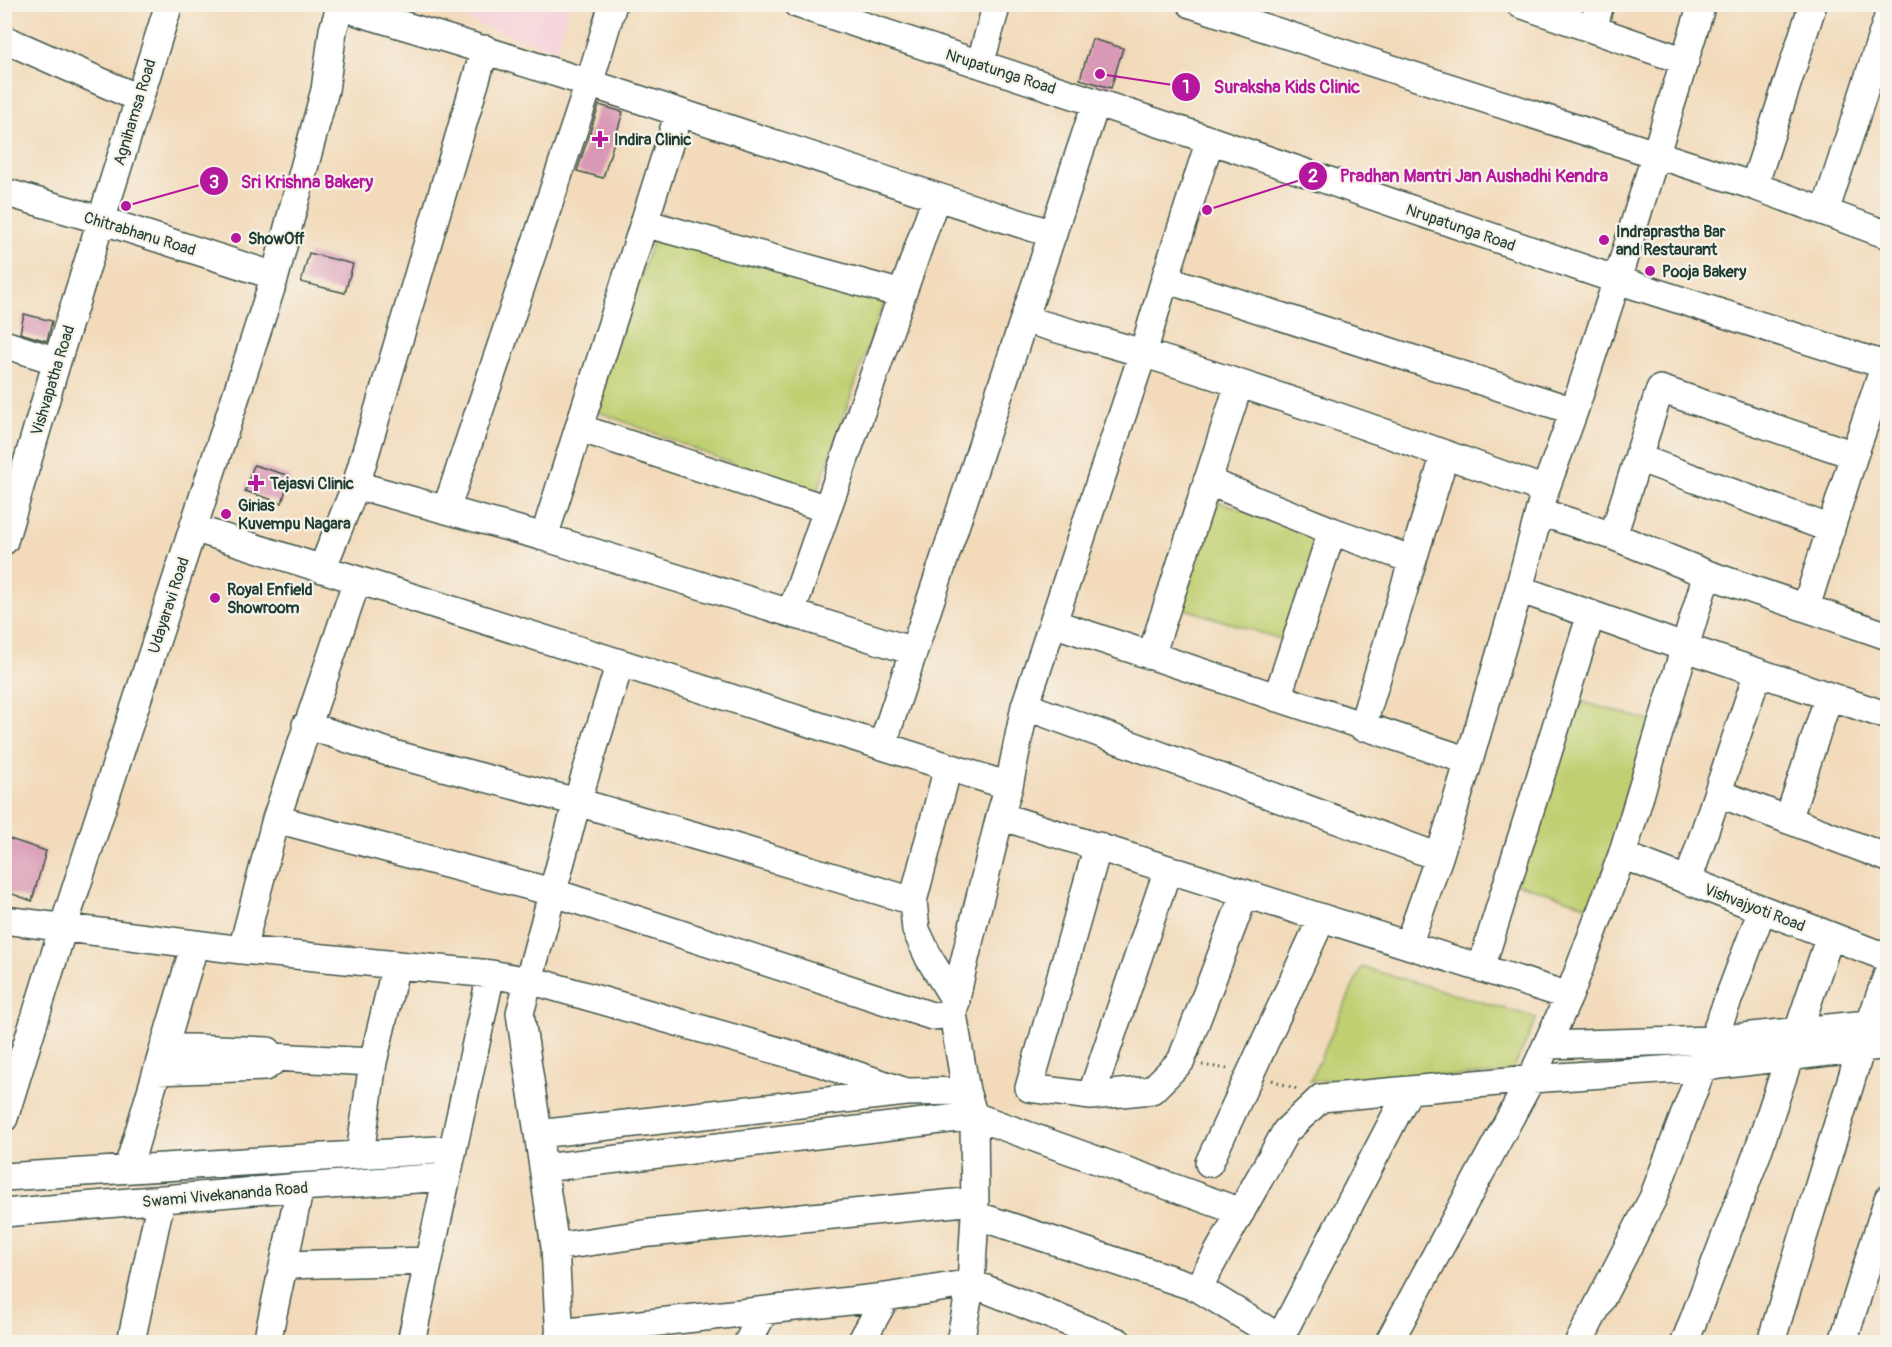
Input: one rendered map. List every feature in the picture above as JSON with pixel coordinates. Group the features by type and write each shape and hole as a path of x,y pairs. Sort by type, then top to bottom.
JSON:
{"street":[{"name":"Agnihamsa Road","path":"101,220 169,4"},
{"path":"446,510 589,84 613,4"},
{"name":"Nrupatunga Road","path":"797,4 1210,140 1617,280 1886,365"},
{"path":"980,64 997,4"},
{"path":"1191,4 1754,186 1887,235"},
{"path":"1520,4 1596,17 1685,61"},
{"path":"1408,945 1469,761 1542,501 1617,280 1702,4"},
{"path":"1754,186 1813,4"},
{"path":"353,7 1053,234"},
{"name":"Udayaravi Road","path":"4,1118 63,928 275,276 325,90 348,47 353,7"},
{"path":"1825,212 1887,17"},
{"path":"4,39 138,98"},
{"path":"322,569 356,484 485,49"},
{"path":"882,746 1096,103"},
{"path":"544,537 679,113"},
{"path":"954,1008 1000,816 1010,786 1025,706 1143,353 1164,279 1210,140"},
{"name":"Chitrabhanu Road","path":"4,192 101,220 275,276"},
{"path":"791,613 936,197"},
{"name":"Vishvapatha Road","path":"4,541 101,220"},
{"path":"644,223 902,294"},
{"path":"1164,279 1574,411"},
{"path":"1024,319 1143,353 1445,454 1613,536 1707,574 1887,636"},
{"path":"4,344 57,361"},
{"path":"1806,607 1854,455 1886,365"},
{"path":"1150,656 1239,384"},
{"path":"1613,536 1660,389 1854,455"},
{"path":"579,428 827,509"},
{"path":"1362,727 1445,454"},
{"path":"1638,458 1831,529"},
{"path":"1207,482 1413,560"},
{"path":"356,484 544,537 913,651"},
{"path":"193,528 1010,786"},
{"path":"1277,698 1332,531"},
{"path":"1389,1342 1531,1079 1569,996 1622,855 1707,574"},
{"path":"242,950 276,819 357,580"},
{"path":"1518,589 1887,716"},
{"path":"1481,968 1591,614"},
{"path":"1053,623 1469,761"},
{"path":"620,663 552,892 520,1013 555,1247 559,1338 647,1332 764,1311 886,1297 971,1283 1118,1342"},
{"path":"1688,881 1758,672"},
{"path":"1788,820 1828,696"},
{"path":"1025,706 1439,857"},
{"path":"306,725 398,754 578,802 913,901"},
{"path":"948,767 913,901 916,930 954,1008 966,1090 974,1116 975,1208 971,1283 960,1342"},
{"path":"1718,793 1887,858"},
{"path":"1000,816 1569,996"},
{"path":"276,819 552,892 932,1016 954,1008"},
{"path":"1098,846 1029,1088 1091,1096 1152,1090 1181,1061 1245,893"},
{"name":"Vishvajyoti Road","path":"1622,855 1887,958"},
{"path":"1091,1096 1168,869"},
{"path":"1579,1342 1653,1198 1762,910"},
{"path":"1209,1163 1322,918"},
{"path":"4,920 242,950 491,974 528,981 821,1063 906,1092"},
{"path":"1685,1342 1757,1154 1830,936"},
{"path":"128,1168 195,944"},
{"path":"360,1154 373,1062 396,965"},
{"path":"1770,1342 1877,1035 1887,973"},
{"path":"411,1342 491,974"},
{"path":"1547,1045 1713,1040 1797,1031 1877,1035"},
{"path":"1198,1288 1286,1131 1321,1098 1531,1079 1703,1067 1789,1057 1877,1035"},
{"path":"161,1059 265,1067 271,1063 273,1057 373,1062"},
{"path":"538,1134 906,1092 966,1090"},
{"path":"555,1247 650,1233 975,1208 1198,1288 1277,1340 1409,1090"},
{"path":"543,1168 974,1116 1241,1212"},
{"path":"4,1177 453,1149"},
{"name":"Swami Vivekananda Road","path":"4,1213 300,1187 446,1178"},
{"path":"267,1342 300,1187"},
{"path":"131,1342 161,1199"},
{"path":"1843,1342 1887,1199"},
{"path":"284,1265 428,1261"},
{"path":"861,1342 886,1297"},
{"path":"748,1342 764,1311"}],"path":[{"path":"1181,1061 1252,1072 1321,1098"}],"shaded area":[{"path":"569,4 557,51 421,5"}],"green space":[{"path":"662,214 888,290 816,496 594,410"},
{"path":"1218,502 1322,531 1287,641 1182,608"},
{"path":"1572,699 1651,721 1592,907 1516,883"},
{"path":"1362,967 1537,1018 1511,1074 1310,1081"}],"building":[{"path":"1092,39 1123,48 1111,88 1080,79"},
{"path":"599,105 623,112 603,178 577,171"},
{"path":"309,253 353,264 345,293 301,282"},
{"path":"24,314 52,321 47,341 20,333"},
{"path":"254,465 290,476 282,503 245,491"},
{"path":"4,837 46,851 32,901 4,891"}],"place":[{"name":"Suraksha Kids Clinic","path":"1100,74"},
{"name":"Indira Clinic","path":"600,139"},
{"name":"Sri Krishna Bakery","path":"126,206"},
{"name":"Pradhan Mantri Jan Aushadhi Kendra","path":"1207,210"},
{"name":"ShowOff","path":"236,238"},
{"name":"Indraprastha Bar and Restaurant","path":"1604,240"},
{"name":"Pooja Bakery","path":"1650,271"},
{"name":"Tejasvi Clinic","path":"256,483"},
{"name":"Girias Kuvempu Nagara","path":"226,514"},
{"name":"Royal Enfield Showroom","path":"215,598"}]}
